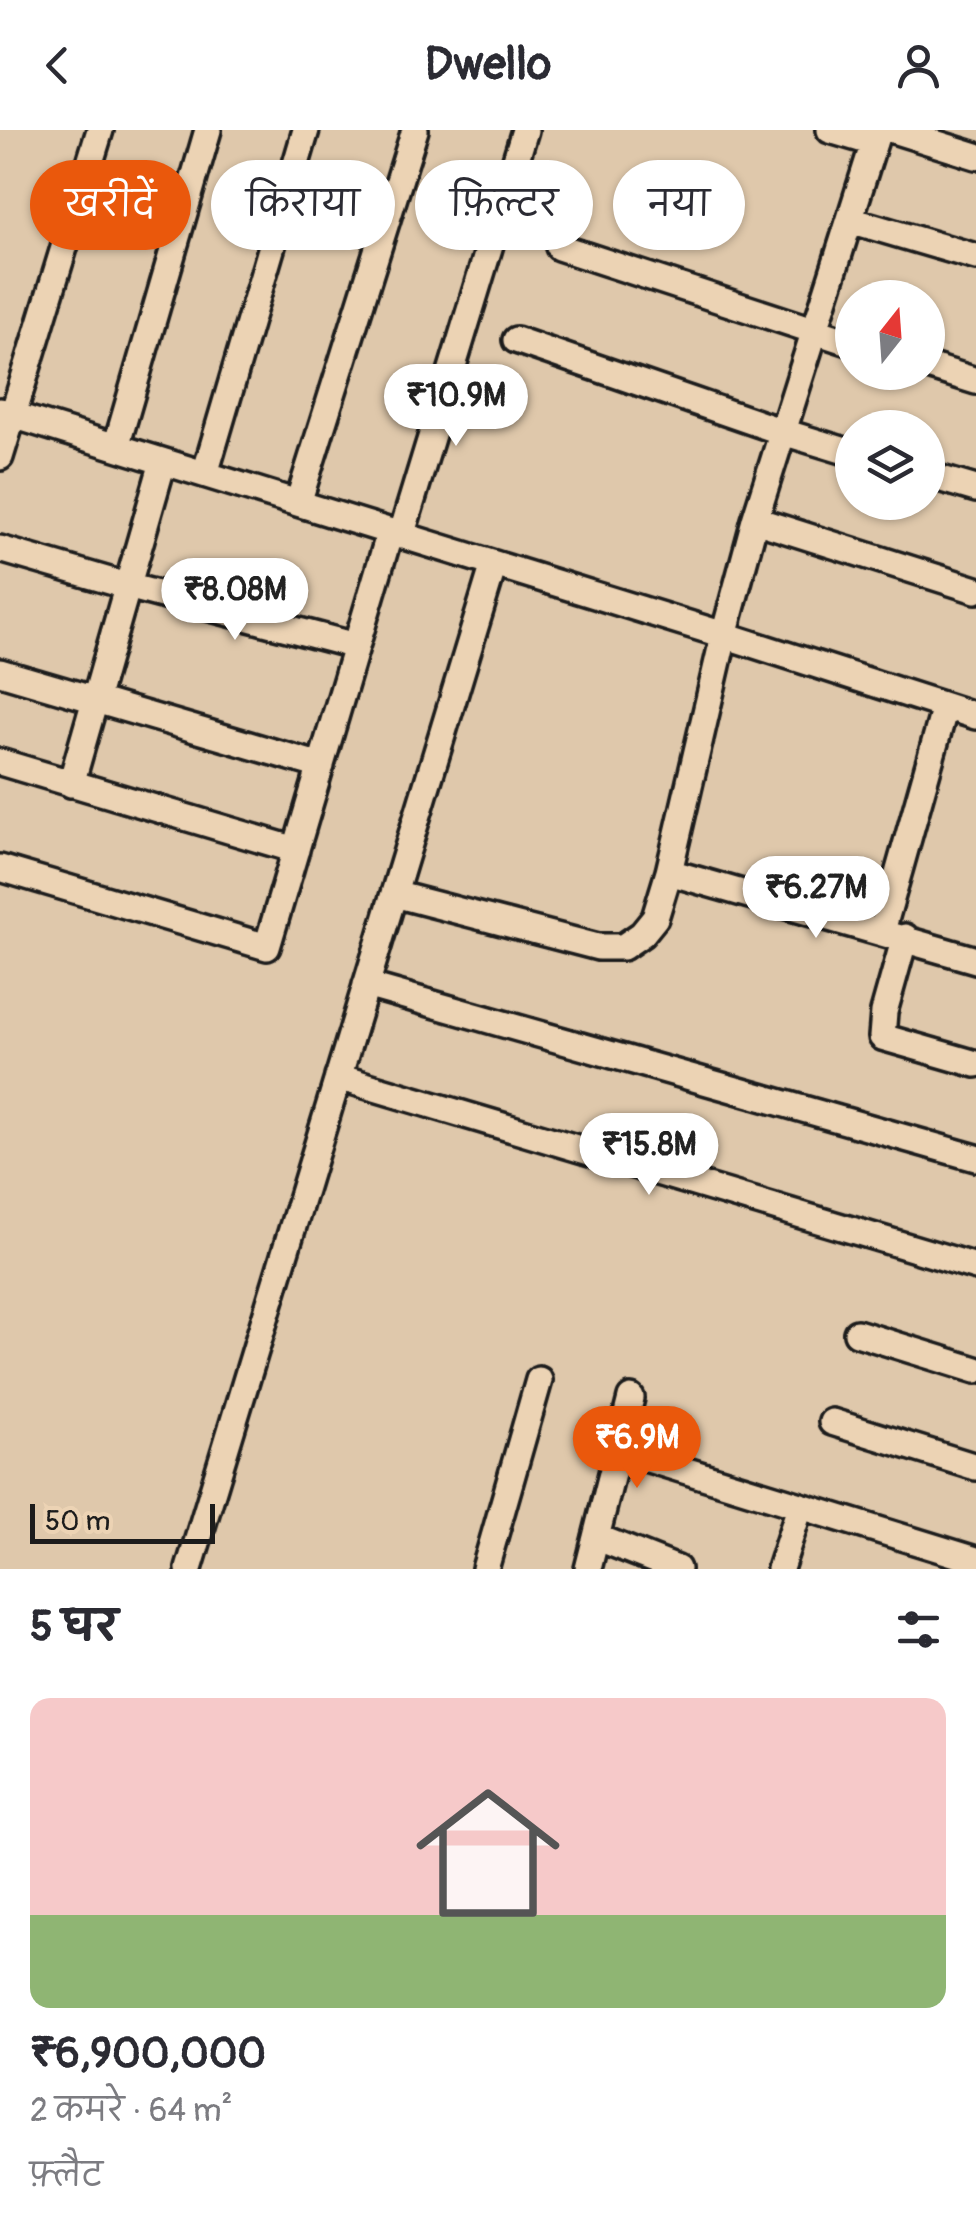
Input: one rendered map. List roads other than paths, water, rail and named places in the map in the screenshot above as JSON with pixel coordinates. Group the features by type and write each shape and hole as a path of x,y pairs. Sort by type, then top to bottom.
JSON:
{"street":[{"path":"0,457 6,413 100,130"},
{"path":"116,447 208,130"},
{"path":"204,474 306,130"},
{"path":"298,504 415,130"},
{"path":"0,868 267,946 356,646 396,534 525,130"},
{"path":"830,130 882,134 976,156"},
{"path":"394,894 598,947 624,947 655,918 670,872 724,635 755,520 850,220 882,134"},
{"path":"850,220 976,257"},
{"path":"569,250 835,338"},
{"path":"516,340 835,448"},
{"path":"945,371 976,380"},
{"path":"6,413 976,716"},
{"path":"71,784 163,462"},
{"path":"945,480 976,489"},
{"path":"755,520 976,590"},
{"path":"0,548 356,646"},
{"path":"189,1569 494,564"},
{"path":"0,672 321,766"},
{"path":"946,707 894,934 882,1037 976,1064"},
{"path":"0,762 296,850"},
{"path":"670,872 976,960"},
{"path":"366,985 976,1158"},
{"path":"338,1077 976,1267"},
{"path":"856,1333 976,1370"},
{"path":"484,1569 539,1380"},
{"path":"588,1569 631,1398"},
{"path":"832,1422 976,1467"},
{"path":"619,1450 976,1560"},
{"path":"780,1569 800,1507"},
{"path":"596,1537 677,1569"}]}
